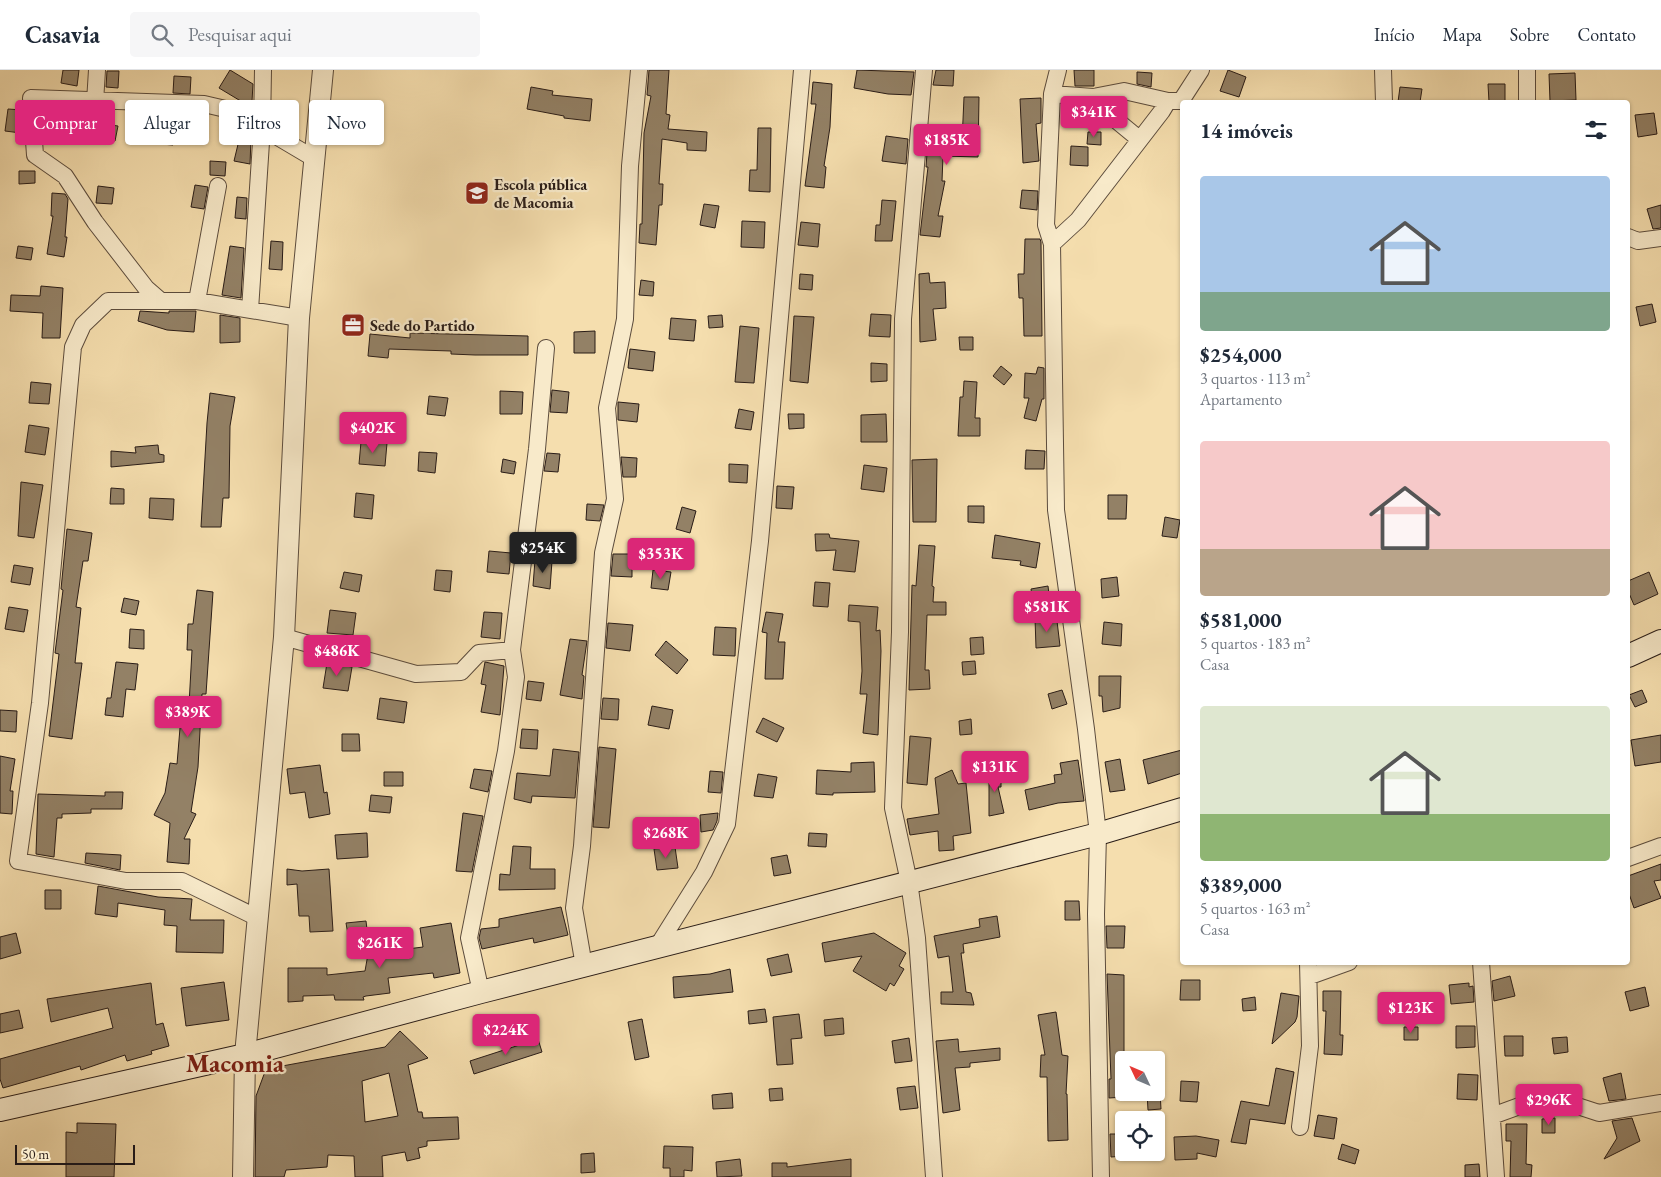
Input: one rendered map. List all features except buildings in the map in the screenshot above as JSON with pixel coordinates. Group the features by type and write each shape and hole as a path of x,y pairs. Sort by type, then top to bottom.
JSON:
{"main road":[{"path":"1630,655 1661,641"},
{"path":"0,1110 245,1055 481,992 1098,834 1180,810"}],"street":[{"path":"94,100 97,70"},
{"path":"262,100 263,70"},
{"path":"243,1177 245,1055 284,637 299,318 323,70"},
{"path":"584,966 574,908 582,846 603,553 615,499 607,408 625,319 630,166 639,70"},
{"path":"657,947 704,872 727,824 729,815 760,541 802,70"},
{"path":"924,70 903,319 900,632 893,808 909,882 917,938 934,1177"},
{"path":"1058,70 1052,94 1046,224 1052,244 1056,510 1086,729 1098,834 1096,914 1101,1177"},
{"path":"1181,100 1201,70"},
{"path":"1383,70 1384,100"},
{"path":"1527,70 1527,100"},
{"path":"1052,94 1094,97 1124,91 1168,101 1180,100"},
{"path":"1098,96 1116,120 1139,139"},
{"path":"31,100 31,98 62,100"},
{"path":"1052,244 1078,220 1168,101"},
{"path":"115,102 204,104 219,107"},
{"path":"34,145 35,155 65,176 100,230 146,288 161,301"},
{"path":"250,310 261,145"},
{"path":"291,145 315,159"},
{"path":"197,301 218,186"},
{"path":"1630,238 1638,241 1661,238"},
{"path":"258,918 182,881 126,881 18,861 40,703 73,346 82,325 108,301 197,301 299,318"},
{"path":"481,992 469,938 506,751 516,677 512,650 537,449 546,348"},
{"path":"284,637 416,674 461,672 479,653 512,650"},
{"path":"1630,857 1661,846"},
{"path":"1300,1127 1310,1046 1309,969 1332,965"},
{"path":"1481,965 1496,1177"},
{"path":"1492,1116 1547,1096 1599,1113 1661,1103"}],"place":[{"name":"Escola pública de Macomia","path":"477,193"},
{"name":"Sede do Partido","path":"353,325"}],"district":[{"name":"Macomia","path":"235,1063"}]}
